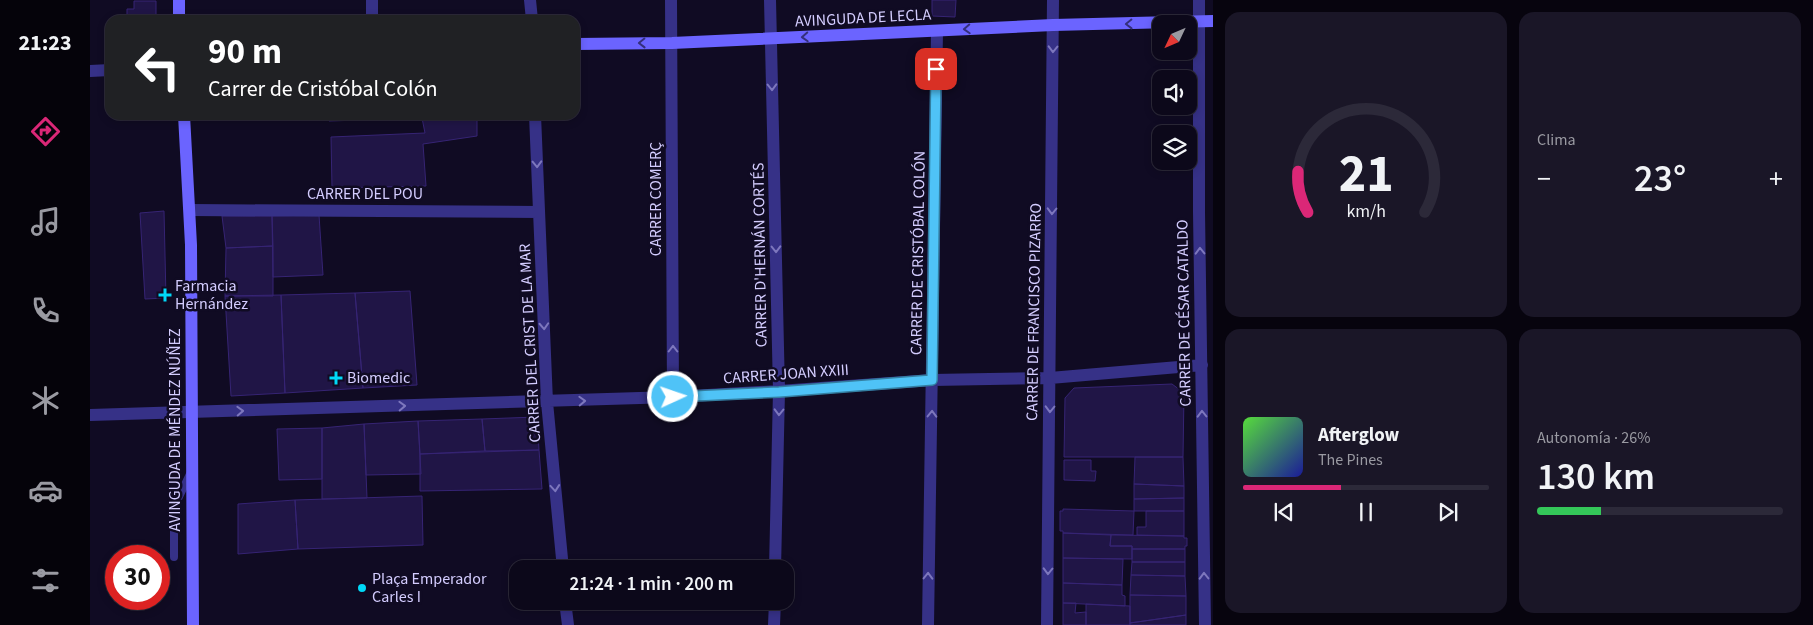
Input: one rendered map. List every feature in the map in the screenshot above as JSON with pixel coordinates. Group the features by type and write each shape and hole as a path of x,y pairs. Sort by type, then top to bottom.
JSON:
{"street":[{"path":"179,0 179,15"},
{"path":"372,0 372,15"},
{"path":"530,0 532,15"},
{"name":"CARRER COMERÇ","path":"671,0 673,397"},
{"name":"CARRER D'HERNÁN CORTÉS","path":"770,0 779,392 776,560"},
{"name":"CARRER DE FRANCISCO PIZARRO","path":"1047,625 1053,0"},
{"name":"CARRER DE CÉSAR CATALDO","path":"1198,0 1198,15"},
{"name":"AVINGUDA DE LECLA","path":"1198,22 1213,21"},
{"name":"CARRER DE CÉSAR CATALDO","path":"1198,22 1205,625"},
{"name":"AVINGUDA DE LECLA","path":"580,44 672,43 1053,25 1152,23"},
{"name":"CARRER DE CRISTÓBAL COLÓN","path":"928,625 937,30"},
{"path":"90,71 105,70"},
{"name":"AVINGUDA DE MÉNDEZ NÚÑEZ","path":"184,120 190,210 193,625"},
{"name":"CARRER DEL CRIST DE LA MAR","path":"536,120 548,402 561,560"},
{"name":"CARRER DEL POU","path":"190,210 539,212"},
{"name":"CARRER JOAN XXIII","path":"90,415 673,397 779,392 932,380 1050,378 1202,365"},
{"path":"567,610 568,625"},
{"path":"774,625 775,610"}],"lane":[{"path":"174,557 174,507 192,470"}],"building":[{"path":"932,0 956,0 955,17 932,16"},
{"path":"134,1 156,1 156,15 127,15 127,9 134,9"},
{"path":"422,120 477,120 477,136 423,144 426,186 332,188 331,137 425,133"},
{"path":"164,211 166,298 145,299 140,213"},
{"path":"319,215 323,275 273,277 272,216"},
{"path":"222,216 272,216 273,246 226,248"},
{"path":"273,246 273,296 225,296 226,248"},
{"path":"410,291 417,385 363,388 355,293"},
{"path":"355,293 363,388 285,393 281,295"},
{"path":"281,295 285,393 231,396 225,296"},
{"path":"1172,384 1184,393 1183,457 1064,457 1065,398 1074,388"},
{"path":"537,417 539,450 485,451 482,419"},
{"path":"482,419 485,451 420,454 418,421"},
{"path":"418,421 421,474 366,475 364,424"},
{"path":"364,424 367,498 322,499 322,428"},
{"path":"322,428 322,479 279,480 277,429"},
{"path":"539,450 542,489 420,491 420,454"},
{"path":"1135,457 1183,457 1184,486 1134,484"},
{"path":"1064,460 1091,460 1091,471 1096,471 1095,481 1064,480"},
{"path":"1134,484 1184,486 1184,498 1134,499"},
{"path":"422,496 423,545 298,549 295,500"},
{"path":"1184,498 1184,511 1134,511 1134,499"},
{"path":"295,500 298,549 238,554 238,504"},
{"path":"1063,509 1134,511 1133,535 1063,533 1063,531 1060,531 1060,511 1063,511"},
{"path":"1146,511 1184,511 1184,536 1137,535 1137,527 1146,527"},
{"path":"1063,533 1111,535 1110,546 1132,546 1132,559 1063,558"},
{"path":"1111,535 1184,536 1184,538 1187,538 1187,546 1185,546 1185,549 1132,549 1132,546 1110,546"},
{"path":"1132,549 1185,549 1185,562 1132,562"},
{"path":"1063,558 1123,559 1122,585 1063,583"},
{"path":"1132,562 1185,562 1185,576 1131,575"},
{"path":"1131,575 1185,576 1186,596 1130,595"},
{"path":"1063,583 1122,585 1125,606 1063,603"},
{"path":"1130,595 1186,596 1186,615 1130,623"},
{"path":"1063,603 1076,603 1075,613 1086,612 1086,625 1063,625"},
{"path":"1086,604 1130,606 1130,625 1086,625"},
{"path":"1186,615 1186,625 1130,625 1130,623"}],"place":[{"name":"Farmacia Hernández","path":"165,295"},
{"name":"Biomedic","path":"336,378"},
{"name":"Plaça Emperador Carles I","path":"362,588"}],"route":[{"path":"673,397 779,392 932,380 936,69"}]}
